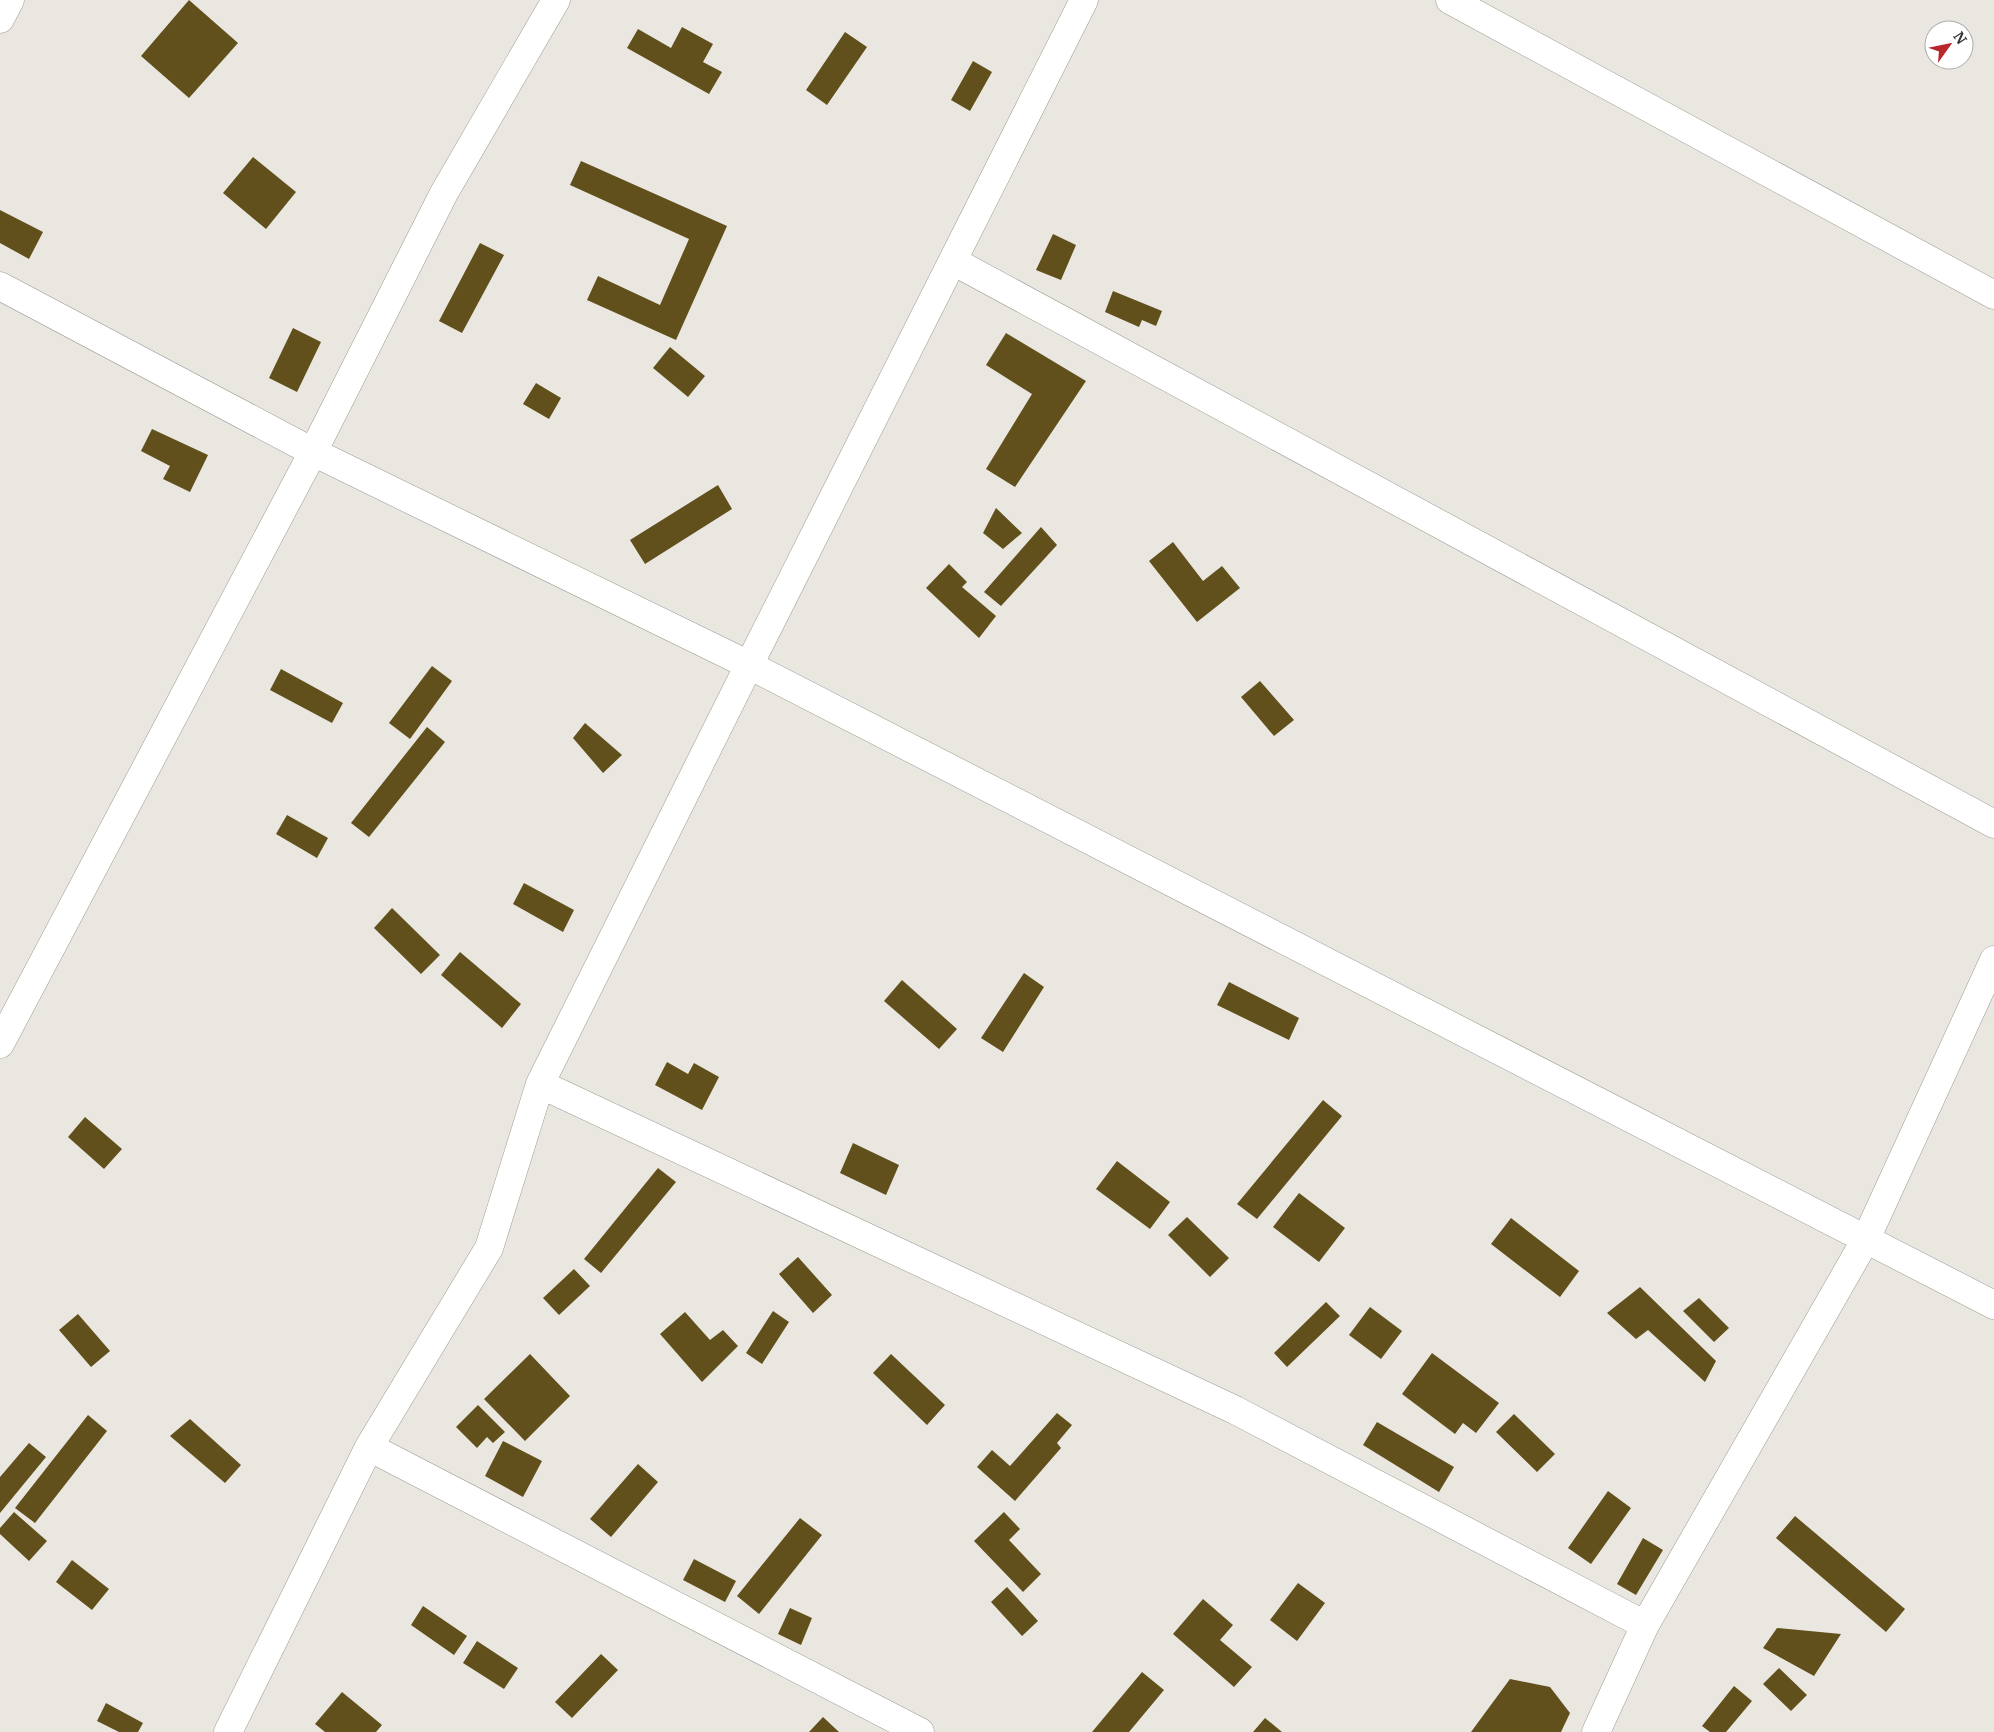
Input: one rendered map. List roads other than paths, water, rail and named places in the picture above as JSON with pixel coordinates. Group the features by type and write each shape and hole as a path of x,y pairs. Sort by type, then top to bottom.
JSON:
{"street":[{"path":"0,19 10,0"},
{"path":"0,1044 313,452 444,193 556,0"},
{"path":"228,1732 369,1447 489,1248 540,1084 1084,0"},
{"path":"1450,0 1994,295"},
{"path":"952,261 1994,824"},
{"path":"0,286 313,452 749,665 1994,1305"},
{"path":"1596,1732 1645,1625 1866,1239 1994,960"},
{"path":"540,1084 1235,1410 1645,1625"},
{"path":"369,1447 920,1732"}]}
